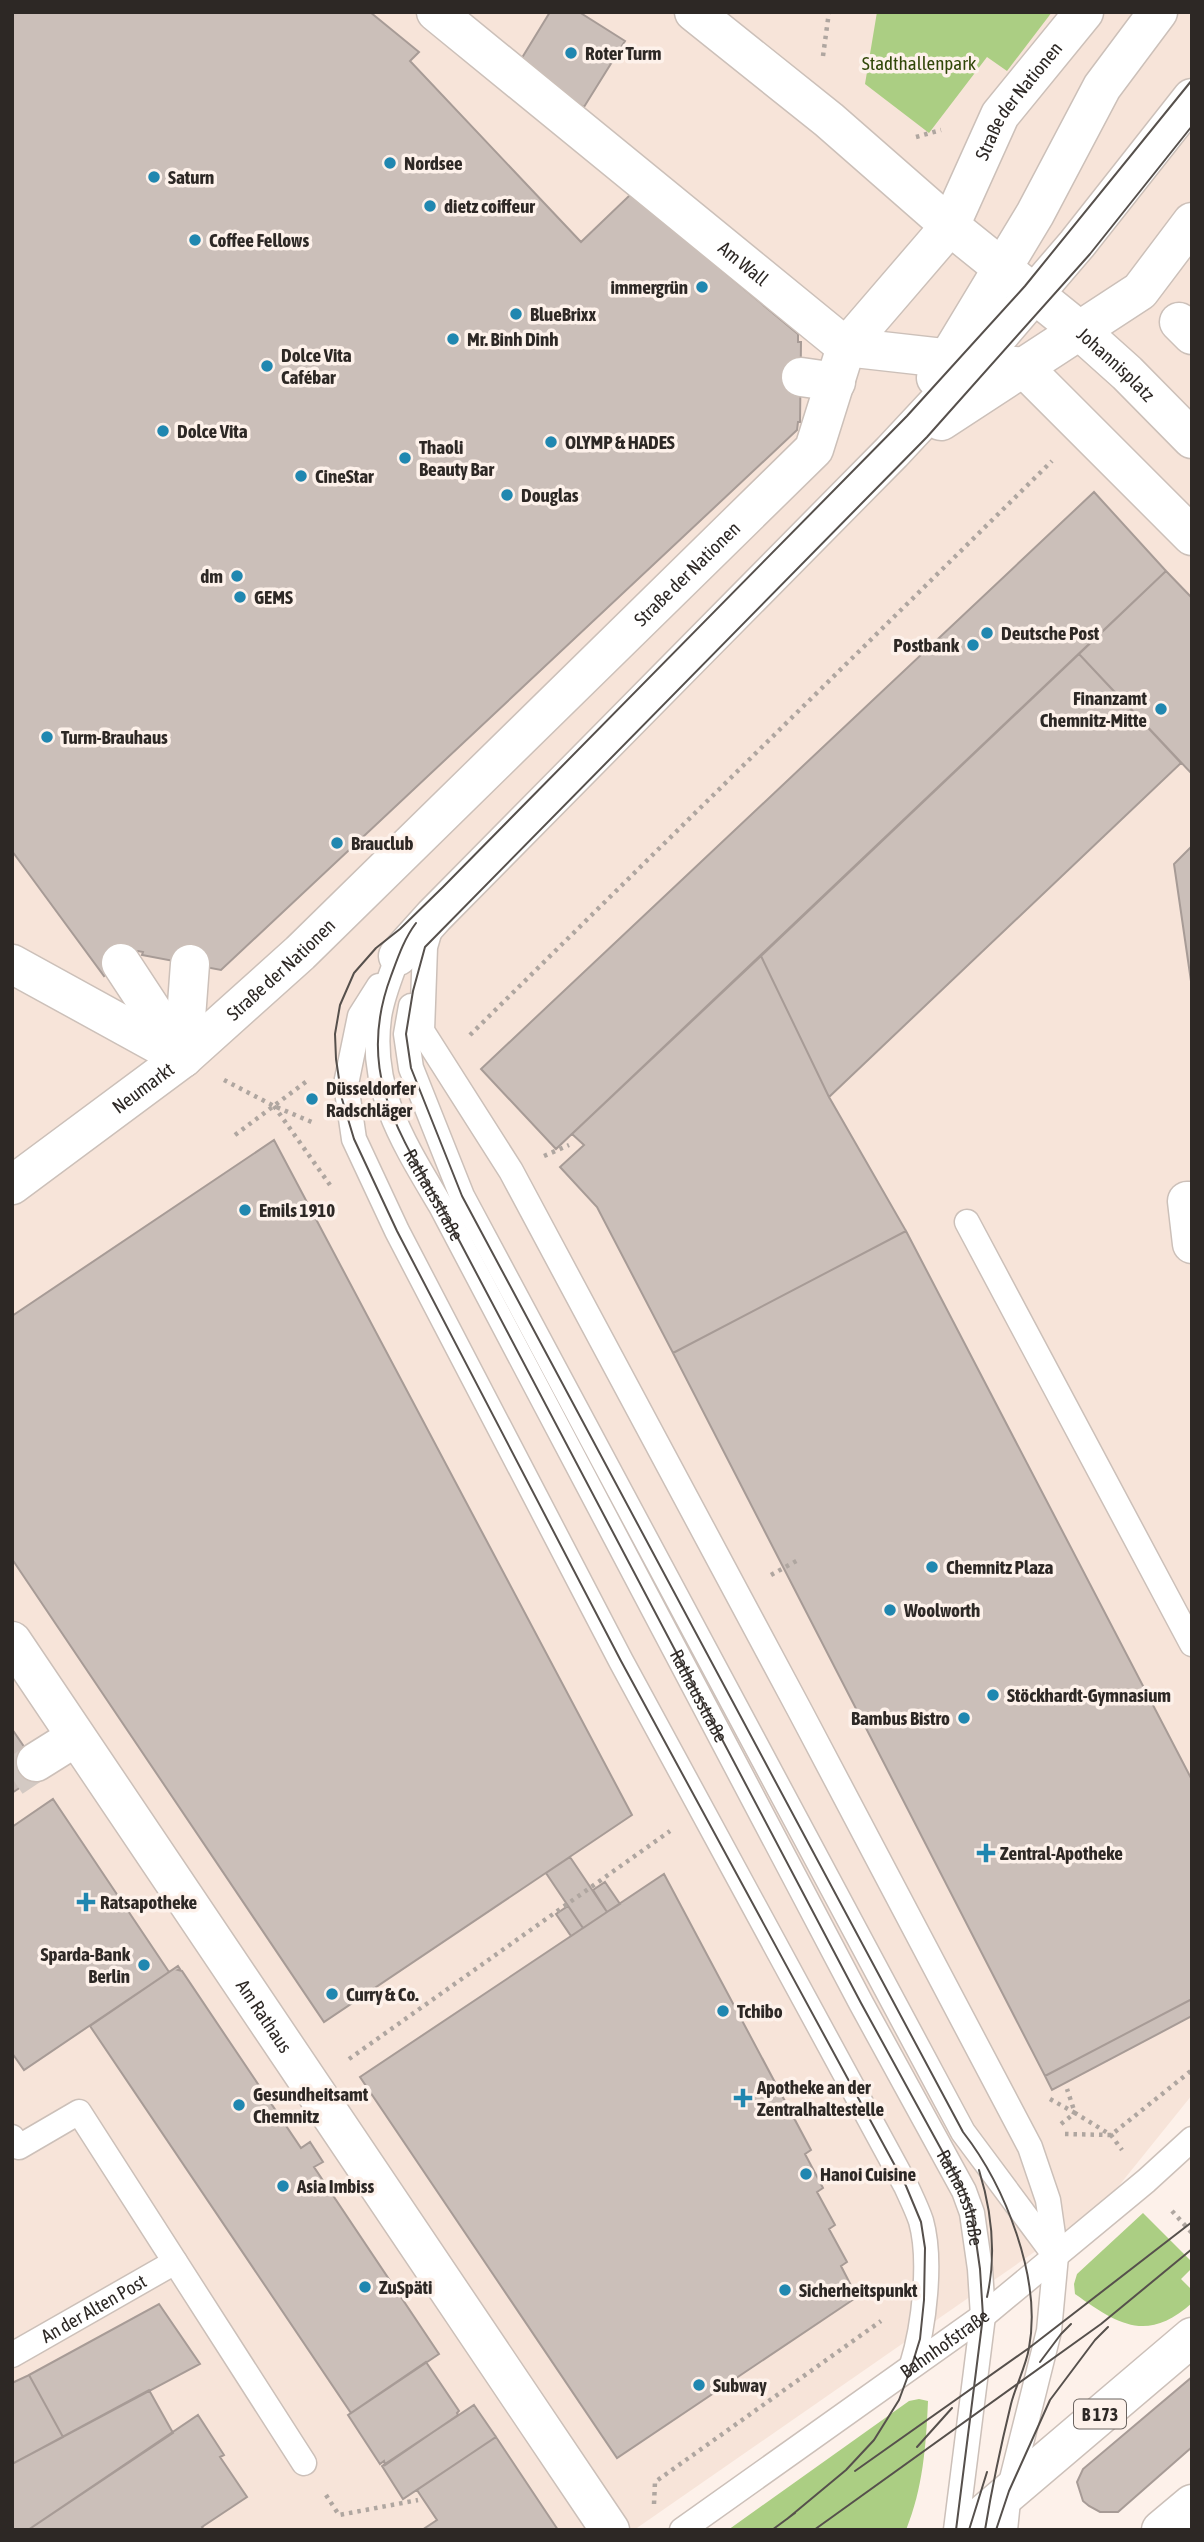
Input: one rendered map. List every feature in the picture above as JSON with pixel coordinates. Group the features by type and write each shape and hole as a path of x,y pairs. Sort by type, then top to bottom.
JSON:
{"street":[{"name":"Am Wall","path":"436,12 828,369"},
{"path":"694,12 829,120 950,226 1035,295"},
{"name":"Straße der Nationen","path":"183,1058 300,953 814,449 828,369 950,226 1000,115 1084,12"},
{"path":"962,360 1002,269 1035,214 1102,87 1158,12"},
{"path":"419,940 892,452 962,360 1035,295 1192,98"},
{"path":"892,452 1140,291 1192,222"},
{"name":"Johannisplatz","path":"1035,295 1127,373 1192,439"},
{"path":"828,369 962,360 1023,367 1192,536"},
{"path":"121,963 183,1058"},
{"name":"Neumarkt","path":"12,964 183,1058 12,1185"},
{"path":"183,1058 190,964"},
{"path":"1192,1201 1187,1201 1192,1244"},
{"name":"Am Rathaus","path":"12,1641 610,2530"},
{"path":"36,1762 76,1737"},
{"name":"B 173","path":"965,2530 1192,2337"},
{"path":"1161,2530 1192,2504"}],"lane":[{"path":"419,940 360,1016 346,1084 354,1139 397,1231 621,1661 906,2186 921,2222 925,2248 920,2339 912,2365"},
{"path":"419,940 422,1031 511,1171 1030,2147 1048,2200 1056,2256 1049,2331 1009,2491 1005,2530"},
{"name":"Rathausstraße","path":"419,940 406,1034 411,1068 463,1196 963,2132 1056,2256"},
{"name":"Rathausstraße","path":"419,940 379,1017 380,1084 401,1137 441,1206 861,2003 964,2191 972,2213 983,2316 956,2530"},
{"path":"967,1222 1192,1644"},
{"path":"12,2137 19,2147 79,2112 304,2463"},
{"name":"Bahnhofstraße","path":"682,2530 983,2316 1146,2181 1192,2139"},
{"name":"An der Alten Post","path":"12,2356 175,2262"}],"path":[{"path":"469,1036 1085,428"},
{"path":"274,1106 335,1192"},
{"path":"311,2085 680,1824"},
{"path":"1060,2134 1111,2135 1192,2070"},
{"path":"1042,2095 1075,2113 1068,2089"},
{"path":"653,2515 656,2482 891,2314"},
{"path":"304,2463 339,2515 418,2500"}],"shaded area":[{"path":"12,12 1192,12 1192,2095 1105,2203 634,2530 12,2530"}],"green space":[{"name":"Stadthallenpark","path":"877,12 1052,12 1007,71 987,57 929,133 865,84"},
{"path":"1143,2213 1192,2262 1192,2268 1181,2279 1192,2290 1192,2303 1161,2323 1147,2326 1119,2321 1106,2314 1075,2294 1074,2284 1077,2274"},
{"path":"909,2401 928,2401 925,2451 920,2483 906,2530 728,2530"}],"building":[{"path":"12,12 370,12 419,52 410,61 581,242 631,194 798,334 798,342 801,342 800,422 797,430 221,970 142,955 143,952 138,951 104,976 12,851"},
{"name":"Roter Turm","path":"550,12 579,12 625,41 584,107 517,66"},
{"path":"1094,492 1166,571 556,1149 481,1069"},
{"name":"Finanzamt Chemnitz-Mitte","path":"1166,571 1192,598 1192,774 1079,654"},
{"path":"1079,654 1181,763 829,1097 761,956"},
{"path":"1192,846 1192,988 1174,864"},
{"path":"761,956 829,1097 906,1231 673,1353 597,1207 560,1167 584,1145 572,1134"},
{"path":"274,1140 632,1815 324,2022 12,1559 12,1316"},
{"name":"Chemnitz Plaza","path":"906,1231 1192,1780 1192,1999 1045,2076 673,1353"},
{"path":"12,1729 42,1773 12,1793"},
{"path":"53,1799 169,1972 24,2070 12,2053 12,1827"},
{"path":"570,1857 607,1912 583,1928 546,1873"},
{"path":"664,1874 811,2150 805,2154 823,2188 817,2192 835,2225 829,2229 847,2262 841,2266 857,2297 617,2458 360,2077"},
{"path":"605,1882 620,1904 607,1912 593,1890"},
{"path":"568,1906 583,1928 571,1936 556,1914"},
{"path":"178,1966 178,1970 182,1971 301,2148 310,2142 323,2162 314,2167 439,2354 351,2413 90,2026"},
{"path":"1192,1999 1192,2016 1052,2090 1045,2076"},
{"path":"159,2304 200,2364 63,2437 29,2375"},
{"path":"426,2362 459,2411 458,2415 385,2465 384,2461 380,2464 348,2415"},
{"path":"29,2375 63,2437 12,2464 12,2383"},
{"path":"1192,2377 1192,2447 1118,2512 1100,2512 1083,2501 1077,2482 1083,2469"},
{"path":"149,2390 173,2433 28,2530 12,2530 12,2464"},
{"path":"474,2405 496,2437 403,2499 382,2466"},
{"path":"198,2415 224,2455 220,2457 247,2497 202,2527 204,2530 28,2530"},
{"path":"496,2437 558,2530 422,2530 437,2520 417,2490"}],"tunnel":[{"path":"12,1778 36,1762"}],"tram line":[{"path":"787,2519 846,2470 874,2440 899,2400 920,2339 925,2248 921,2222 906,2186 621,1661 397,1231 354,1139 342,1099 335,1034 340,1005 354,973 376,948 400,929 443,887 907,416 1025,286 1192,80"},
{"path":"985,2530 1011,2404 1028,2355 1032,2321 1030,2292 1017,2234 993,2179 963,2132 462,1196 411,1068 406,1034 413,991 425,947 927,437 1090,254 1192,126"},
{"path":"416,923 391,976 381,1009 378,1040 380,1069 396,1124 861,2003 964,2191 972,2213 983,2316 956,2530"},
{"path":"979,2170 992,2233 992,2264 987,2297"},
{"path":"855,2471 1029,2348 1192,2222"},
{"path":"814,2530 1101,2324 1192,2249"},
{"path":"1040,2362 1071,2324"},
{"path":"996,2530 1009,2491 1050,2400 1108,2327"},
{"path":"917,2447 952,2408"},
{"path":"969,2530 987,2472"},
{"path":"772,2530 795,2513"}],"place":[{"name":"Roter Turm","path":"571,53"},
{"name":"Nordsee","path":"390,163"},
{"name":"Saturn","path":"154,177"},
{"name":"dietz coiffeur","path":"430,206"},
{"name":"Coffee Fellows","path":"195,240"},
{"name":"immergrün","path":"702,287"},
{"name":"BlueBrixx","path":"516,314"},
{"name":"Mr. Binh Dinh","path":"453,339"},
{"name":"Dolce Vita Cafébar","path":"267,366"},
{"name":"Dolce Vita","path":"163,431"},
{"name":"OLYMP & HADES","path":"551,442"},
{"name":"Thaoli Beauty Bar","path":"405,458"},
{"name":"CineStar","path":"301,476"},
{"name":"Douglas","path":"507,495"},
{"name":"dm","path":"237,576"},
{"name":"GEMS","path":"240,597"},
{"name":"Deutsche Post","path":"987,633"},
{"name":"Postbank","path":"973,645"},
{"name":"Finanzamt Chemnitz-Mitte","path":"1161,709"},
{"name":"Turm-Brauhaus","path":"47,737"},
{"name":"Brauclub","path":"337,843"},
{"name":"Düsseldorfer Radschläger","path":"312,1099"},
{"name":"Emils 1910","path":"245,1210"},
{"name":"Chemnitz Plaza","path":"932,1567"},
{"name":"Woolworth","path":"890,1610"},
{"name":"Stöckhardt-Gymnasium","path":"993,1695"},
{"name":"Bambus Bistro","path":"964,1718"},
{"name":"Zentral-Apotheke","path":"986,1853"},
{"name":"Ratsapotheke","path":"86,1902"},
{"name":"Sparda-Bank Berlin","path":"144,1965"},
{"name":"Curry & Co.","path":"332,1994"},
{"name":"Tchibo","path":"723,2011"},
{"name":"Apotheke an der Zentralhaltestelle","path":"743,2098"},
{"name":"Gesundheitsamt Chemnitz","path":"239,2105"},
{"name":"Hanoi Cuisine","path":"806,2174"},
{"name":"Asia Imbiss","path":"283,2186"},
{"name":"ZuSpäti","path":"365,2287"},
{"name":"Sicherheitspunkt","path":"785,2290"},
{"name":"Subway","path":"699,2385"}]}
